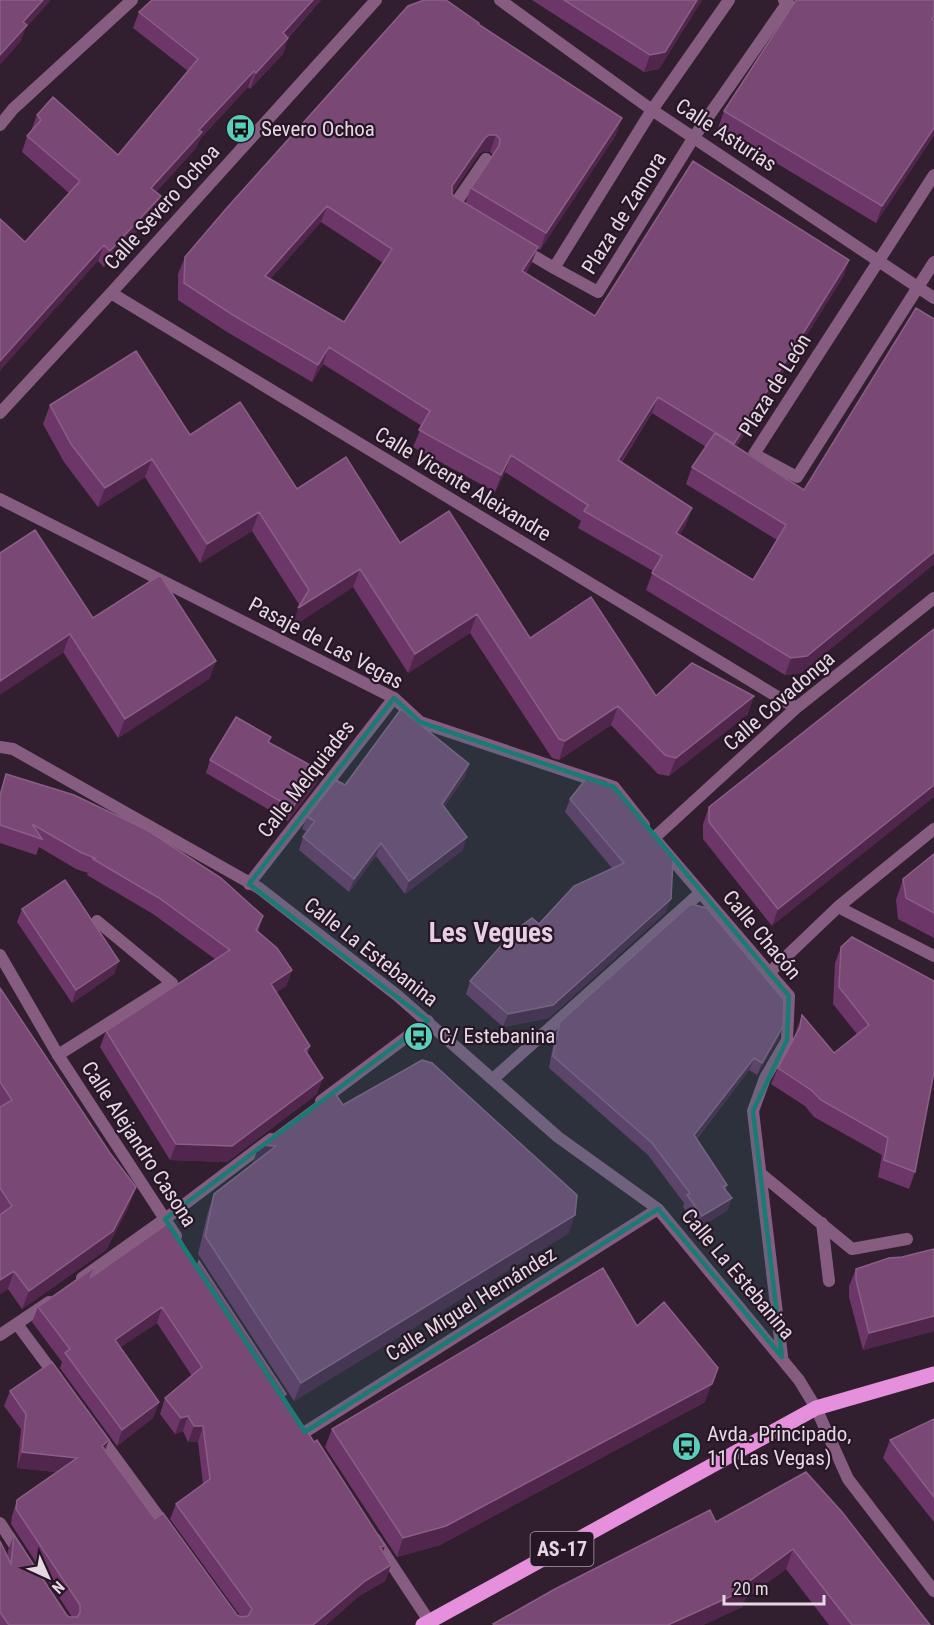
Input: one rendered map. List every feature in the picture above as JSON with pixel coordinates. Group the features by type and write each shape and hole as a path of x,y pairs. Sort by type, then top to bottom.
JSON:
{"main road":[{"name":"AS-17","path":"426,1623 816,1408 934,1374"}],"street":[{"path":"0,126 13,110 132,0"},
{"name":"Calle Severo Ochoa","path":"0,413 376,0"},
{"name":"Calle Asturias","path":"500,0 652,110 934,298"},
{"name":"Plaza de Zamora","path":"694,137 598,292 554,268 652,110 729,0"},
{"path":"694,137 788,2 784,0"},
{"path":"473,219 453,207 486,159"},
{"path":"878,259 934,175"},
{"path":"514,244 554,268"},
{"name":"Plaza de León","path":"878,259 754,454 797,477 918,288"},
{"path":"918,288 934,262"},
{"name":"Calle Vicente Aleixandre","path":"111,293 796,708"},
{"name":"Pasaje de Las Vegas","path":"0,499 394,698 420,722 614,786 654,838"},
{"name":"Calle Covadonga","path":"654,838 796,708 934,598"},
{"name":"Calle Melquiades","path":"249,884 394,698"},
{"name":"Calle La Estebanina","path":"0,747 13,749 268,895 428,1021 558,1137 658,1209 799,1380 816,1408 848,1479 934,1591"},
{"path":"770,972 838,907 934,829"},
{"name":"Calle Chacón","path":"654,838 789,996 787,1040 765,1078 753,1111 782,1357"},
{"path":"493,1079 700,892"},
{"path":"838,907 934,956"},
{"path":"58,1055 172,983 96,921"},
{"name":"Calle Alejandro Casona","path":"0,955 58,1055 184,1248"},
{"path":"313,1107 428,1021"},
{"path":"0,1335 165,1219 285,1129"},
{"path":"761,1174 852,1249 907,1239"},
{"name":"Calle Miguel Hernández","path":"305,1432 658,1209"},
{"path":"822,1223 829,1281"},
{"path":"17,1324 66,1390"},
{"path":"93,1427 176,1540"},
{"path":"0,1523 24,1560"},
{"path":"370,1532 426,1623"}],"highlighted area":[{"path":"394,698 420,722 614,787 789,996 787,1040 753,1111 782,1357 658,1209 305,1432 165,1219 428,1021 249,884"}],"building":[{"path":"0,0 43,0 23,22 27,25 0,55"},
{"path":"152,0 313,0 283,33 288,38 199,130 202,132 151,188 161,196 110,251 104,245 0,361 0,219 25,242 80,181 27,136 41,120 37,115 53,97 118,155 198,59 139,12"},
{"path":"424,0 446,0 478,24 622,118 546,233 471,188 499,146 500,139 496,135 489,135 485,138 452,186 452,194 455,197 538,247 522,271 595,316 693,161 849,260 734,444 658,397 618,460 692,508 676,533 753,580 786,525 692,467 715,433 804,490 916,308 934,319 934,552 807,656 791,658 652,573 662,556 584,511 588,505 511,455 501,475 419,430 430,411 329,347 318,365 184,283 185,257 408,6","holes":["327,206 392,249 344,322 265,276"]},
{"path":"564,0 697,0 665,52 650,55"},
{"path":"796,0 934,0 932,19 934,21 934,128 882,206 724,111"},
{"path":"136,351 190,435 240,402 297,489 346,457 400,543 449,511 530,638 591,597 656,696 692,663 754,696 676,758 665,755 618,706 565,741 559,739 477,614 415,654 360,569 298,608 309,590 259,512 207,544 152,459 105,488 71,444 50,405"},
{"path":"35,530 93,618 160,575 216,661 125,719 70,634 0,681 0,553"},
{"path":"934,629 934,785 778,909 709,822 709,807"},
{"path":"401,709 469,764 442,804 467,837 409,881 381,843 354,879 303,837 315,821 307,817 336,780 345,785"},
{"path":"236,717 271,737 268,742 321,771 292,808 210,760"},
{"path":"6,774 74,795 147,830 221,878 263,916 256,930 277,948 292,970 271,984 310,1046 305,1050 323,1078 232,1146 176,1144 106,1031 230,950 159,898 93,859 95,858 32,824 42,839 0,825 0,796"},
{"path":"589,775 607,780 673,860 671,899 553,1005 508,1014 470,981 514,931 532,918 539,924 574,886 624,863 570,799"},
{"path":"934,854 934,913 906,898 903,879"},
{"path":"65,880 119,961 76,990 22,909"},
{"path":"691,904 707,908 784,1000 783,1026 762,1063 754,1058 694,1135 727,1185 723,1187 732,1198 702,1216 687,1195 690,1193 652,1143 553,1056 560,1022"},
{"path":"852,937 934,981 934,1072 915,1172 884,1160 888,1138 821,1100 811,1090 778,1068 800,1027 802,1015 834,1053 869,1025 839,987 841,947"},
{"path":"0,988 110,1153 136,1187 113,1231 29,1291 14,1271 0,1280 0,1215 12,1206 0,1188 0,1107 12,1100 0,1082"},
{"path":"422,1060 432,1063 577,1195 575,1215 301,1383 205,1236 214,1194 276,1146 259,1145 333,1090 343,1105"},
{"path":"170,1222 197,1267 199,1261 286,1394 283,1396 314,1442 317,1440 385,1546 380,1547 391,1565 365,1581 313,1625 9,1625 0,1612 0,1541 11,1564 14,1535 66,1614 69,1617 77,1617 80,1613 80,1605 16,1509 17,1500 77,1458 22,1452 26,1414 10,1391 52,1362 109,1440 102,1446 155,1519 163,1513 237,1615 248,1616 252,1609 176,1504 210,1479 203,1426 194,1426 188,1416 181,1418 165,1398 202,1367 162,1307 115,1340 159,1402 122,1430 65,1353 70,1349 38,1307 96,1266 90,1278"},
{"path":"934,1249 934,1316 869,1333 856,1280 856,1269 889,1258"},
{"path":"603,1268 637,1326 664,1302 718,1368 712,1384 446,1526 403,1538 332,1429"},
{"path":"934,1419 934,1497 890,1440"},
{"path":"806,1472 842,1512 930,1625 852,1625 793,1549 747,1583 749,1588 668,1625 493,1624 555,1589 710,1510 716,1522"}],"place":[{"name":"Severo Ochoa","path":"240,129"},
{"name":"C/ Estebanina","path":"418,1036"},
{"name":"Avda. Principado, 11 (Las Vegas)","path":"686,1446"}],"district":[{"name":"Les Vegues","path":"491,933"}]}
